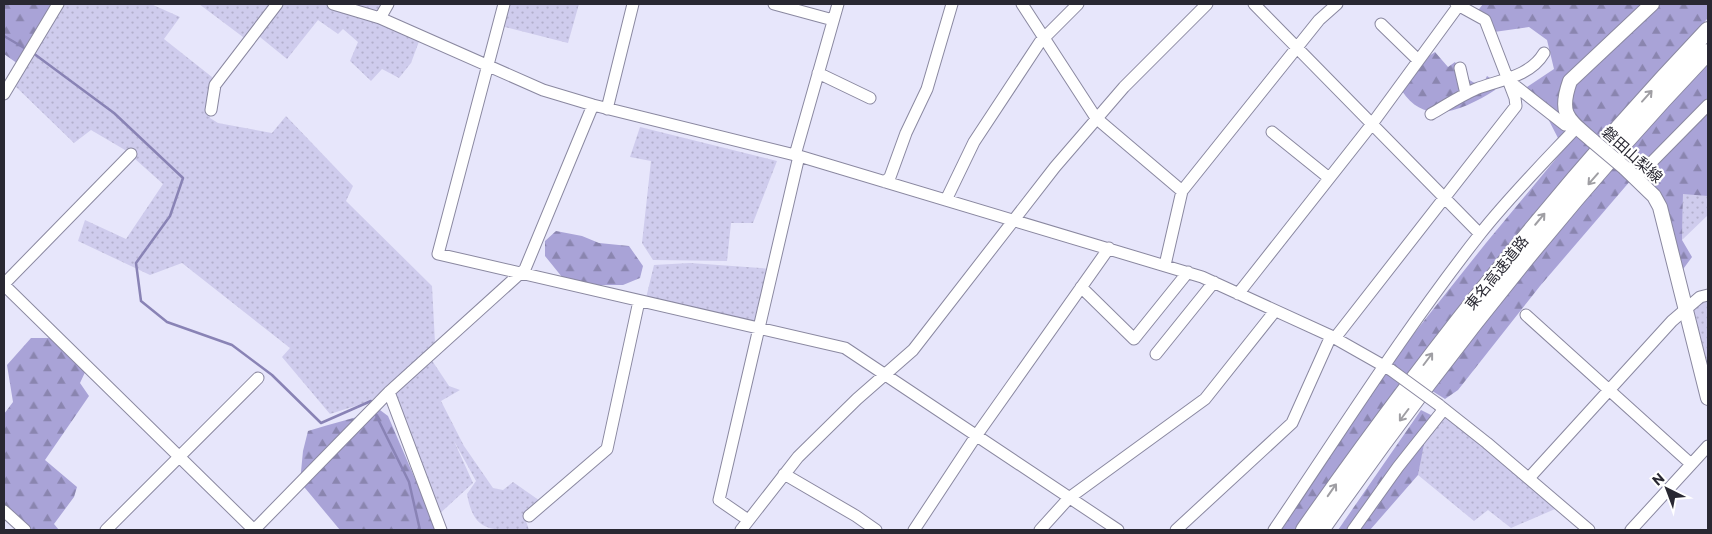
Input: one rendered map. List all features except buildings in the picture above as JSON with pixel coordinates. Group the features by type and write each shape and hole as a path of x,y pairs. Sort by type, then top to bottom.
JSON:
{"highway":[{"name":"東名高速道路","path":"1304,530 1375,430 1523,239 1596,154 1708,30"},
{"name":"東名高速道路","path":"1322,530 1380,446 1456,344 1593,178 1708,52"}],"main road":[{"path":"1575,125 1564,110 1564,97 1570,81 1652,4"},
{"name":"磐田山梨線","path":"1575,125 1636,178 1654,196 1660,207 1708,398"}],"street":[{"path":"4,94 58,4"},
{"path":"212,110 215,85 277,4"},
{"path":"333,4 380,18 543,90 607,109 797,156 1109,248 1188,272 1214,282 1333,337 1388,367 1529,478 1589,530"},
{"path":"380,18 388,4"},
{"path":"504,4 486,65 438,254 845,348 1118,530"},
{"path":"607,109 633,4"},
{"path":"774,4 833,20"},
{"path":"748,520 719,500 797,156 838,4"},
{"path":"885,182 890,176 906,133 928,89 952,4"},
{"path":"1022,4 1096,118 1182,190"},
{"path":"946,200 974,142 1044,38 1078,4"},
{"path":"741,530 784,474 857,400 918,344 1055,167 1096,118 1208,4"},
{"path":"1254,4 1480,234"},
{"path":"1165,265 1182,190 1319,20 1337,4"},
{"path":"1176,530 1292,423 1333,337 1516,106 1515,98 1485,20 1458,4 1372,124 1238,294"},
{"path":"1381,24 1418,60"},
{"path":"1430,114 1466,94 1507,79 1530,68 1540,60 1544,53"},
{"path":"1460,68 1466,94"},
{"path":"818,73 870,98"},
{"path":"1507,79 1565,125 1575,125"},
{"path":"131,154 4,285 254,530 389,392 519,274 531,258 593,105"},
{"path":"1636,178 1708,105"},
{"path":"1274,530 1480,234 1575,125"},
{"path":"1272,132 1329,178"},
{"path":"914,530 976,436 1109,248"},
{"path":"1081,287 1134,339 1188,272"},
{"path":"1156,354 1214,282"},
{"path":"1529,478 1686,308 1700,297 1708,295"},
{"path":"529,516 607,449 639,301"},
{"path":"1040,530 1069,498 1205,399 1275,311"},
{"path":"1526,315 1691,464"},
{"path":"106,530 258,378"},
{"path":"389,392 441,530"},
{"path":"1353,530 1441,407"},
{"path":"1631,530 1708,446"},
{"path":"784,474 856,516 876,530"},
{"path":"4,512 25,530"}],"shaded area":[{"path":"61,4 151,4 180,17 164,39 212,77 210,118 218,123 272,133 286,116 353,186 346,201 432,286 435,343 371,401 330,414 282,357 290,348 182,263 150,275 78,241 85,220 126,239 163,184 125,150 91,130 74,143 13,84"},
{"path":"199,4 273,4 247,40"},
{"path":"277,4 324,4 353,11 421,36 411,63 399,78 382,69 371,81 350,61 358,42 343,29 338,34 318,20 287,59 255,33"},
{"path":"329,4 388,4 382,15"},
{"path":"508,4 579,4 568,43 501,26"},
{"path":"640,127 777,161 753,223 731,223 727,261 653,260 642,243 651,161 630,157"},
{"path":"1683,193 1708,195 1708,215 1682,240"},
{"path":"690,263 773,269 755,322 646,298 654,265"},
{"path":"1708,296 1708,375 1690,307"},
{"path":"429,356 449,386 460,390 441,401 464,446 493,488 503,490 513,482 543,503 525,518 529,530 505,530 487,527 474,516 467,494 476,481 454,441 473,483 436,517 389,392"},
{"path":"1447,412 1562,506 1511,528 1488,510 1474,521 1418,475 1423,448 1429,431 1440,417"}],"green space":[{"path":"4,4 58,4 21,66 4,54"},
{"path":"1483,4 1708,4 1708,18 1663,67 1393,396 1295,530 1277,530 1392,361 1583,126 1559,140 1542,107 1521,91 1554,69 1547,40 1529,27 1494,32 1476,13"},
{"path":"1435,52 1448,67 1455,62 1460,71 1469,80 1477,84 1482,86 1487,76 1498,83 1495,90 1471,103 1446,112 1422,109 1402,91 1429,56"},
{"path":"1708,62 1708,196 1683,194 1682,240 1692,257 1681,272 1661,209 1637,173 1540,286 1458,390 1445,399 1429,389 1588,191"},
{"path":"556,231 582,236 599,243 629,246 643,266 640,278 623,285 591,285 562,277 545,256 545,241"},
{"path":"31,338 57,338 87,368 80,383 89,396 45,460 77,487 74,497 54,524 59,530 25,530 4,511 4,414 13,402 7,365"},
{"path":"380,410 388,416 437,530 340,530 300,482 303,451 308,431"},
{"path":"1421,410 1437,418 1424,444 1418,475 1370,530 1338,530"}],"waterway":[{"path":"4,36 26,49"},
{"path":"33,53 114,113 183,178 170,216 136,263 141,301 167,322 232,345 272,375 321,423 371,401 372,403"},
{"path":"374,411 409,482 420,530"}]}
